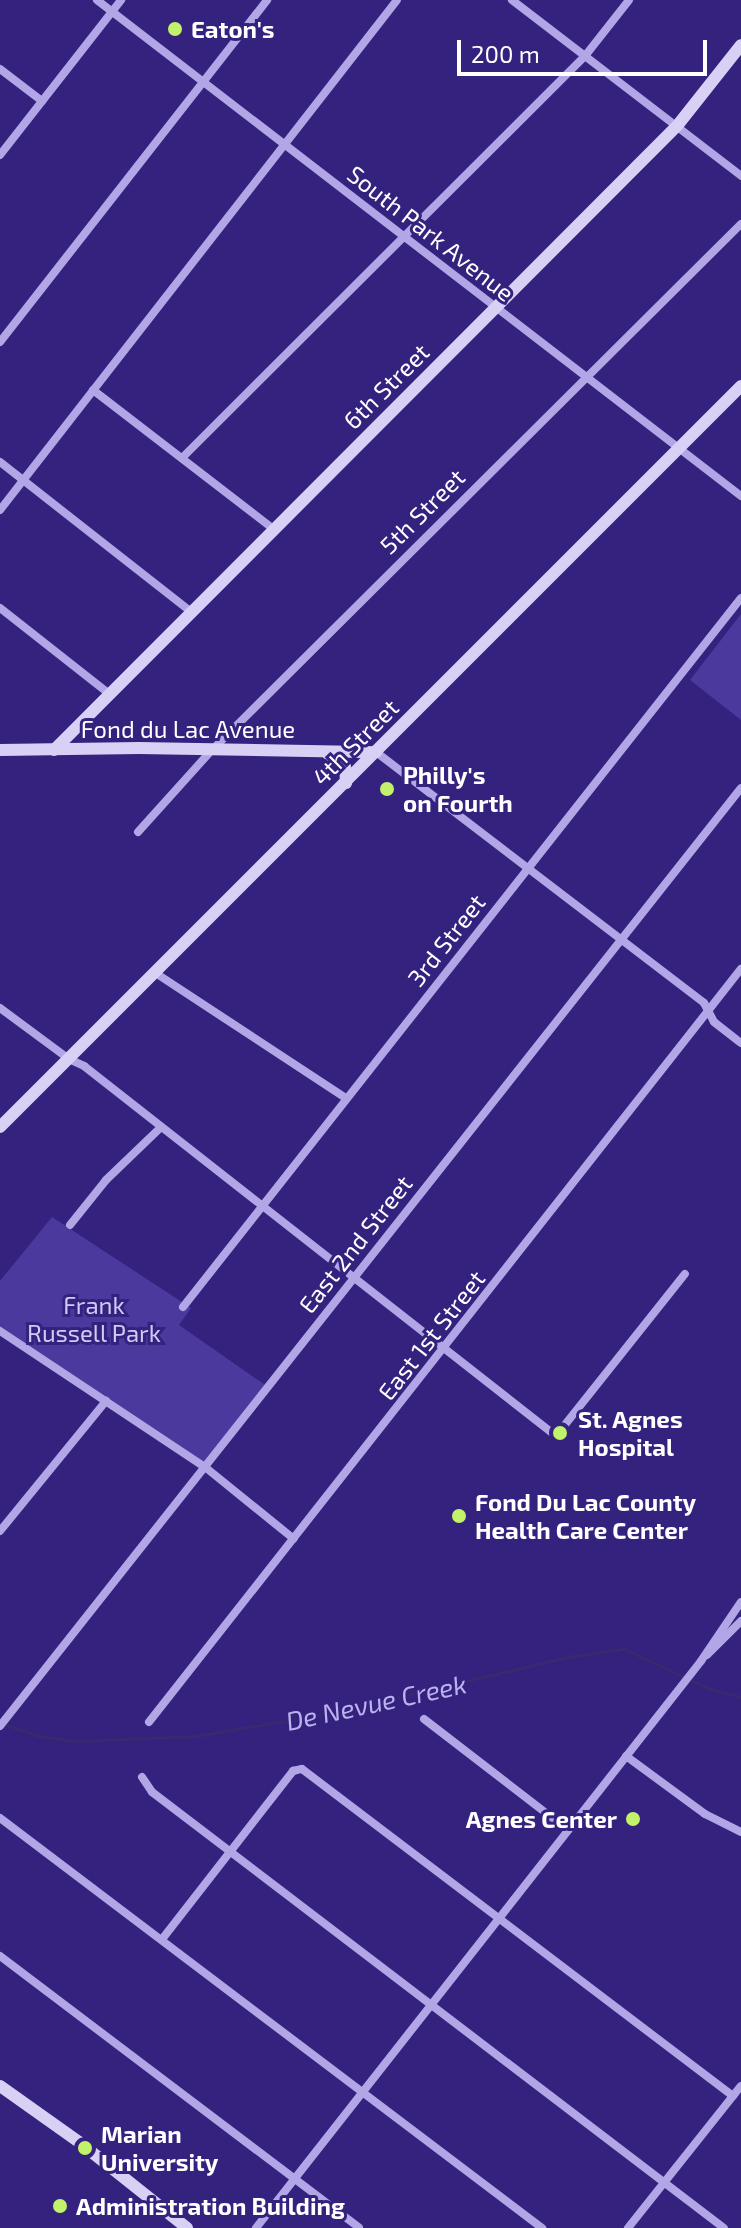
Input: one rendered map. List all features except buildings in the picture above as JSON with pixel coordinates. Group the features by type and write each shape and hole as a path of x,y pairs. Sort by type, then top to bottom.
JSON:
{"street":[{"name":"South Park Avenue","path":"97,0 741,496"},
{"path":"0,155 121,0"},
{"path":"0,342 267,0"},
{"path":"0,510 397,0"},
{"path":"512,0 741,176"},
{"path":"182,458 585,56 629,0"},
{"name":"6th Street","path":"54,750 677,126 741,45"},
{"path":"0,69 42,101"},
{"name":"5th Street","path":"138,832 211,751 741,224"},
{"name":"4th Street","path":"0,1127 157,974 741,386"},
{"path":"93,390 275,530"},
{"path":"0,462 191,612"},
{"name":"3rd Street","path":"183,1307 741,598"},
{"path":"0,608 108,693"},
{"name":"Fond du Lac Avenue","path":"0,750 139,748 376,752"},
{"path":"324,752 343,763 348,776 346,783"},
{"path":"376,752 704,1003 708,1012 741,1043"},
{"name":"East 2nd Street","path":"0,1726 741,788"},
{"name":"East 1st Street","path":"149,1722 741,969"},
{"path":"157,974 346,1098"},
{"path":"0,1008 69,1059 84,1066 556,1436 685,1274"},
{"path":"70,1225 106,1180 161,1127"},
{"path":"0,1331 205,1467 294,1539"},
{"path":"0,1531 106,1401"},
{"path":"256,2228 701,1661 741,1602"},
{"path":"701,1661 741,1621"},
{"path":"424,1719 568,1830"},
{"path":"626,1756 700,1810 741,1832"},
{"path":"163,1938 293,1771 300,1769 500,1917 733,2096"},
{"path":"142,1777 152,1792 724,2228"},
{"path":"0,1818 163,1938 542,2228"},
{"path":"0,1956 359,2228"},
{"path":"0,2086 79,2142 187,2228"},
{"path":"628,2228 741,2086"}],"green space":[{"path":"741,614 741,720 690,680"},
{"name":"Frank Russell Park","path":"52,1217 191,1308 179,1325 268,1387 205,1467 0,1331 0,1281"}],"waterway":[{"name":"De Nevue Creek","path":"4,1724 39,1736 76,1741 196,1736 331,1713 573,1656 624,1649 710,1689 741,1697"}],"place":[{"name":"Eaton's","path":"175,29"},
{"name":"Philly's on Fourth","path":"387,789"},
{"name":"St. Agnes Hospital","path":"560,1433"},
{"name":"Fond Du Lac County Health Care Center","path":"459,1516"},
{"name":"Agnes Center","path":"633,1819"},
{"name":"Marian University","path":"85,2148"},
{"name":"Administration Building","path":"60,2206"}]}
